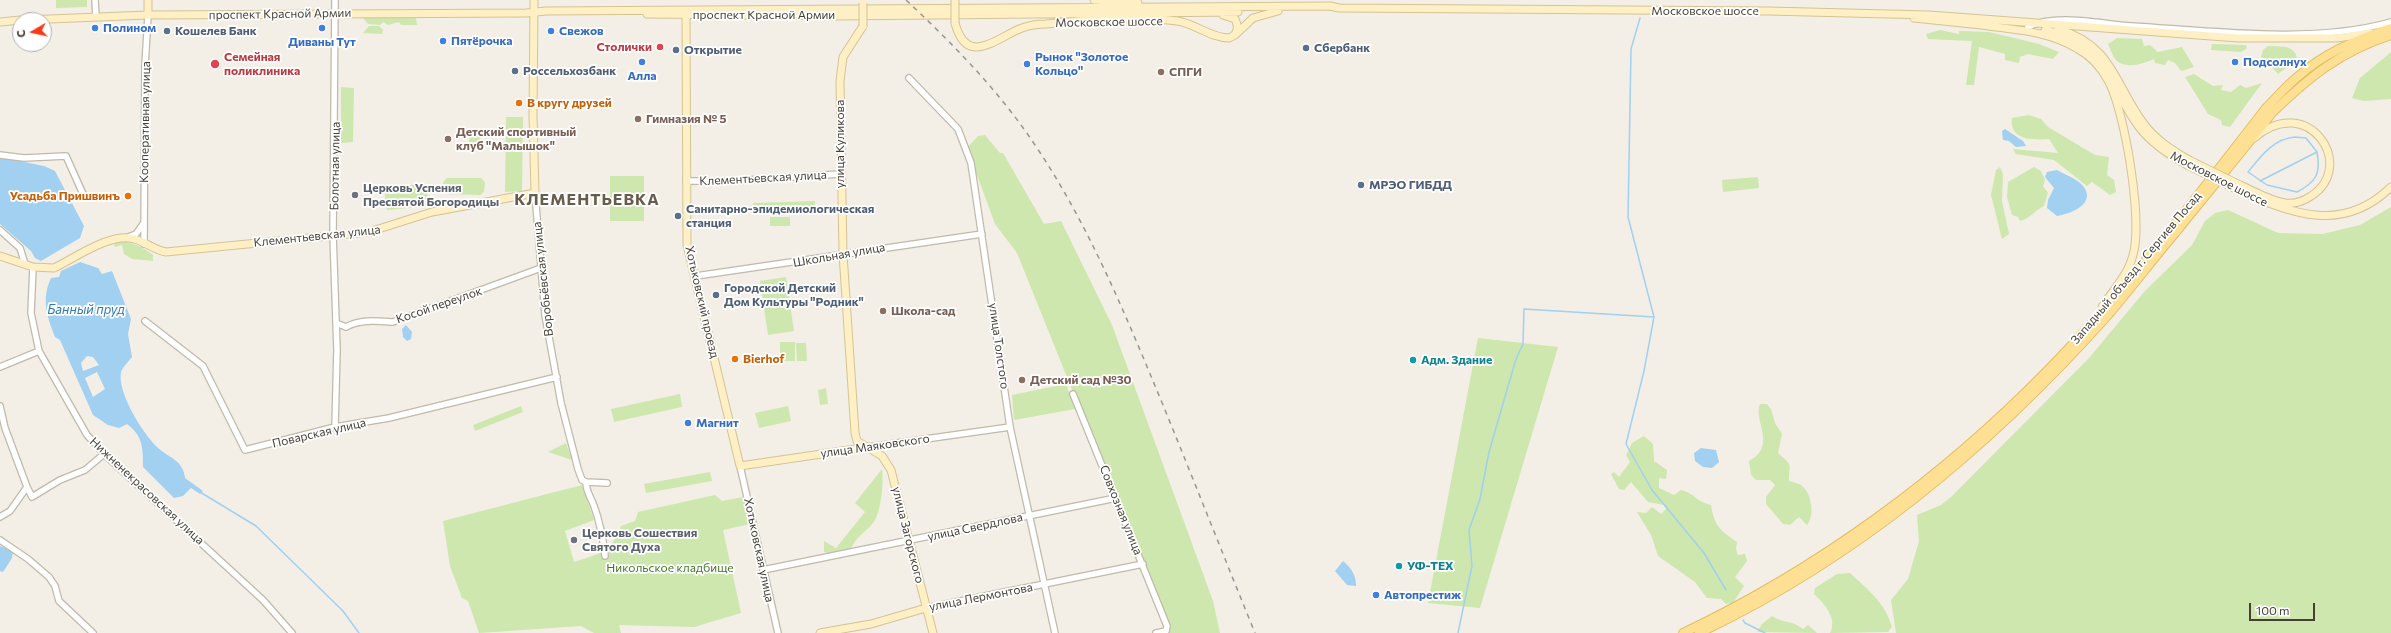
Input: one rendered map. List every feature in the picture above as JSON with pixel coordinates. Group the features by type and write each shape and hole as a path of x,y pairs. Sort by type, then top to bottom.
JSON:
{"main road":[{"name":"Кооперативная улица","path":"148,0 148,16"},
{"name":"Воробьёвская улица","path":"534,0 533,116 535,193"},
{"name":"Московское шоссе","path":"955,0 955,23 957,31 968,43 982,47 990,45 1022,28 1047,24 1166,20 1179,22 1225,38 1232,37 1238,28 1235,19 1210,12"},
{"path":"1094,0 1120,0 1174,6"},
{"name":"улица Куликова","path":"863,1 862,28 843,57 840,68 840,177 843,254 855,433 857,441 869,447"},
{"name":"Московское шоссе","path":"993,11 1174,6 1278,11 1330,11 1339,8"},
{"name":"Московское шоссе","path":"993,11 1210,12 1330,6 1339,8 1768,11 1904,16 1929,15 2037,23"},
{"path":"1232,37 1238,32 1241,25 1236,10"},
{"name":"проспект Красной Армии","path":"52,19 336,13 993,11"},
{"name":"проспект Красной Армии","path":"535,12 686,15 993,11"},
{"path":"1232,37 1253,18 1278,11"},
{"name":"Хотьковский проезд","path":"686,15 687,244 696,276 740,466"},
{"name":"Московское шоссе","path":"1904,16 1925,21 1988,26 2028,27 2062,34 2096,55 2114,79 2130,113 2148,138 2161,149 2280,209 2314,216 2334,216 2351,212 2368,204 2391,187"},
{"path":"0,22 12,21"},
{"path":"2037,23 2238,38 2337,38 2381,31"},
{"path":"2037,23 2072,33 2100,52 2118,77 2143,123 2153,135 2188,163"},
{"path":"1988,26 2046,34 2079,49 2101,70 2117,100 2136,203 2136,243 2130,265 2094,321"},
{"name":"Западный объезд г. Сергиев Посад","path":"1683,633 1776,583 1868,524 1990,426 2047,371 2094,321 2266,108 2301,73 2319,60 2348,45 2391,28"},
{"name":"Западный объезд г. Сергиев Посад","path":"1699,633 1786,586 1853,543 1918,495 1993,431 2051,376 2109,314 2272,113 2307,79 2350,51 2391,36"},
{"path":"2241,188 2273,200 2294,203 2309,198 2318,191 2326,178 2329,168 2328,152 2321,138 2309,128 2299,124 2289,122 2275,125 2260,134 2247,145"},
{"name":"Клементьевская улица","path":"126,238 136,239 155,250 166,252 382,230 414,217 447,209 535,193"},
{"path":"0,256 33,267 54,268 111,240 126,238"},
{"name":"улица Маяковского","path":"740,466 869,447"},
{"name":"улица Загорского","path":"869,447 882,456 891,470 933,633"},
{"name":"улица Лермонтова","path":"820,633 871,624 926,608"}],"street":[{"path":"95,0 96,17"},
{"name":"Болотная улица","path":"335,0 333,235 336,323 336,427"},
{"name":"Кооперативная улица","path":"144,244 145,66 148,16"},
{"path":"2028,27 2049,20 2295,33 2336,32 2373,27 2391,22"},
{"name":"улица Толстого","path":"909,78 958,129 971,163 1010,426 1055,633"},
{"path":"0,155 24,158 66,156 83,194"},
{"name":"Клементьевская улица","path":"686,181 840,177"},
{"name":"Воробьёвская улица","path":"535,193 545,316 578,469 582,480 586,482 586,489 594,506 603,540 605,556"},
{"path":"126,238 141,230 144,222"},
{"path":"0,230 20,248 25,264"},
{"name":"Школьная улица","path":"696,276 982,234"},
{"name":"Нижненекрасовская улица","path":"33,267 31,313 39,351 88,435 104,454 263,600 292,633"},
{"name":"Косой переулок","path":"336,323 346,328 353,323 370,321 393,322 541,268"},
{"name":"Поварская улица","path":"145,320 203,366 245,450 336,427 389,418 557,377"},
{"path":"0,367 39,351"},
{"name":"Совхозная улица","path":"1073,394 1167,626 1166,631 1156,633"},
{"path":"0,406 5,428 32,497 60,480 84,470 104,454"},
{"name":"улица Маяковского","path":"869,447 1010,426"},
{"name":"Хотьковская улица","path":"740,466 778,633"},
{"path":"586,482 607,483"},
{"path":"0,517 10,511 27,487"},
{"name":"улица Свердлова","path":"763,570 1116,498"},
{"path":"0,540 28,559 49,577 55,586 59,601 94,633"},
{"name":"улица Лермонтова","path":"926,608 1143,564"}],"green space":[{"path":"56,0 87,0 87,7 56,8"},
{"path":"363,18 416,18 417,25 401,25 399,22 388,25 383,22 380,25 368,24"},
{"path":"369,26 379,26 383,30 382,34 363,33"},
{"path":"1940,30 1959,34 1959,31 1989,32 2039,44 2059,52 2053,59 2028,54 2020,57 2019,63 2005,60 2005,54 1979,47 1974,85 1966,85 1972,41 1928,39 1926,34"},
{"path":"2117,38 2142,39 2144,46 2150,45 2158,52 2182,47 2194,67 2181,71 2175,63 2168,60 2165,65 2155,63 2154,59 2145,63 2134,65 2123,64 2115,59 2108,44"},
{"path":"2212,44 2246,45 2247,48 2241,52 2211,50"},
{"path":"2268,46 2281,46 2289,48 2297,57 2293,63 2278,74 2271,66 2265,63 2261,57 2263,50"},
{"path":"2391,52 2391,99 2364,101 2352,98 2360,78"},
{"path":"2194,74 2213,86 2223,85 2221,90 2231,92 2240,85 2246,88 2262,83 2230,127 2222,125 2221,120 2208,114 2185,77"},
{"path":"341,87 354,88 353,142 341,143"},
{"path":"2029,115 2041,119 2048,127 2095,155 2109,157 2107,175 2114,180 2116,192 2110,195 2092,182 2087,186 2054,160 2016,154 2013,149 2058,153 2049,139 2024,138 2014,131 2012,126 2012,118"},
{"path":"506,117 523,117 522,191 505,192"},
{"path":"473,135 477,135 481,141 477,147 473,147 469,143 469,139"},
{"path":"985,135 1000,153 1003,153 1044,224 1061,221 1112,325 1213,601 1220,633 1170,633 1017,253 995,224 967,148 978,136"},
{"path":"2000,167 2003,174 2002,201 2009,234 2002,239 1991,195 1996,170"},
{"path":"2034,167 2041,171 2045,180 2043,186 2048,193 2044,206 2028,218 2020,221 2018,217 2012,215 2007,197 2008,182"},
{"path":"610,176 644,176 644,221 610,221"},
{"path":"1758,177 1759,188 1723,192 1722,180"},
{"path":"447,178 481,178 485,182 484,192 480,195 445,194 443,182"},
{"path":"423,183 427,186 428,206 387,210 384,189"},
{"path":"815,201 815,212 754,214 753,203"},
{"path":"2391,207 2391,633 1896,633 1891,600 1908,579 1919,541 1917,515 1941,505 1951,497 2089,358 2144,292 2192,245 2205,221 2215,213 2228,210 2278,233 2322,234 2360,225"},
{"path":"770,217 790,217 790,226 770,226"},
{"path":"124,241 143,248 153,255 153,261 132,259 124,254 122,245 115,247 114,244"},
{"path":"786,277 794,331 768,335 760,281"},
{"path":"1478,338 1558,347 1480,608 1428,603"},
{"path":"780,342 795,342 795,361 780,361"},
{"path":"796,343 806,343 807,361 797,361"},
{"path":"1066,384 1075,409 1014,420 1012,395"},
{"path":"826,388 828,404 820,405 818,390"},
{"path":"680,394 682,407 614,422 611,409"},
{"path":"1760,404 1767,404 1771,409 1775,423 1782,434 1778,453 1789,463 1789,481 1801,485 1808,493 1812,510 1807,525 1799,517 1790,525 1783,524 1766,504 1766,497 1775,485 1770,480 1756,480 1751,475 1749,461 1758,455 1762,448 1763,441 1763,433 1759,418"},
{"path":"521,406 523,412 475,431 473,425"},
{"path":"788,406 791,421 759,428 755,413"},
{"path":"1644,436 1653,444 1654,461 1667,470 1666,479 1659,478 1659,488 1674,495 1681,490 1685,491 1706,504 1711,505 1716,523 1727,535 1737,542 1736,549 1738,555 1745,554 1747,561 1735,577 1744,586 1733,603 1726,604 1721,599 1707,598 1695,582 1658,556 1651,535 1637,512 1646,513 1652,507 1661,514 1666,509 1664,505 1648,502 1631,482 1624,490 1619,489 1611,474 1614,472 1619,477 1630,462 1626,455 1632,443"},
{"path":"566,443 572,460 548,452"},
{"path":"882,469 883,481 876,519 858,538 851,549 833,554 824,552 824,541 836,548 865,512 855,503"},
{"path":"710,472 712,481 646,493 644,484"},
{"name":"Никольское кладбище","path":"582,485 594,520 565,531 574,562 603,551 613,541 621,526 635,521 638,512 715,495 722,501 744,497 750,524 723,530 741,613 694,627 619,625 621,633 594,633 581,626 479,633 468,601 462,598 450,566 443,521"},
{"path":"1850,573 1875,597 1885,610 1892,627 1888,632 1830,633 1832,628 1831,617 1826,607 1814,594 1815,588 1837,574"},
{"path":"1772,616 1803,629 1808,625 1817,633 1757,632 1762,624"}],"water":[{"path":"2005,129 2023,141 2026,146 2016,147 2009,141 2003,140 2002,131"},
{"path":"0,157 44,166 55,171 84,226 80,238 41,261 35,258 31,251 0,224"},
{"path":"2057,170 2078,181 2087,193 2087,199 2080,208 2057,216 2047,208 2048,200 2054,188 2045,177 2047,172"},
{"name":"Банный пруд","path":"80,262 98,268 102,274 112,271 131,319 128,334 132,357 121,372 123,390 127,401 150,440 178,463 184,472 185,478 203,491 200,494 191,488 183,496 174,498 143,467 141,443 136,433 127,424 119,428 108,425 93,415 60,340 55,337 46,308 46,294 51,278 59,277 61,271","holes":["87,356 93,357 99,365 83,371 81,363","97,372 105,389 93,397 85,378"]},
{"path":"406,325 412,332 411,339 407,341 403,337 402,329"},
{"path":"1701,448 1716,450 1719,462 1712,468 1703,467 1695,461 1694,453"},
{"path":"0,546 13,551 12,558 3,572 0,571"},
{"path":"1343,561 1352,572 1355,578 1356,586 1347,585 1335,571"}],"waterway":[{"path":"1640,18 1631,49 1628,217 1654,317 1644,371 1626,444 1652,490 1704,553 1726,590"},
{"path":"2295,137 2306,138 2317,152 2317,172 2313,181 2309,185 2297,192 2267,185 2248,172 2268,149 2280,141 2295,137"},
{"path":"2260,181 2317,152"},
{"path":"1458,633 1472,566 1469,530 1480,499 1489,452 1516,359 1523,344 1524,309 1654,317"},
{"path":"200,492 256,526 343,611 359,633"},
{"path":"1743,620 1745,623 1765,633"}],"railway":[{"path":"906,0 958,51 991,87 1035,145 1073,207 1135,338 1255,633"}],"place":[{"name":"Полином","path":"95,28"},
{"name":"Диваны Тут","path":"322,28"},
{"name":"Кошелев Банк","path":"167,31"},
{"name":"Свежов","path":"551,31"},
{"name":"Пятёрочка","path":"443,41"},
{"name":"Столички","path":"660,47"},
{"name":"Сбербанк","path":"1306,48"},
{"name":"Открытие","path":"676,50"},
{"name":"Алла","path":"642,62"},
{"name":"Подсолнух","path":"2235,62"},
{"name":"Семейная поликлиника","path":"215,64"},
{"name":"Рынок \"Золотое Кольцо\"","path":"1027,64"},
{"name":"Россельхозбанк","path":"515,71"},
{"name":"СПГИ","path":"1161,72"},
{"name":"В кругу друзей","path":"519,103"},
{"name":"Гимназия № 5","path":"638,119"},
{"name":"Детский спортивный клуб \"Малышок\"","path":"448,139"},
{"name":"МРЭО ГИБДД","path":"1361,185"},
{"name":"Церковь Успения Пресвятой Богородицы","path":"355,195"},
{"name":"Усадьба Пришвинъ","path":"128,196"},
{"name":"Санитарно-эпидемиологическая станция","path":"678,216"},
{"name":"Городской Детский Дом Культуры \"Родник\"","path":"716,295"},
{"name":"Школа-сад","path":"883,311"},
{"name":"Bierhof","path":"735,359"},
{"name":"Адм. Здание","path":"1413,360"},
{"name":"Детский сад №30","path":"1022,380"},
{"name":"Магнит","path":"688,423"},
{"name":"Церковь Сошествия Святого Духа","path":"574,540"},
{"name":"УФ-ТЕХ","path":"1399,566"},
{"name":"Автопрестиж","path":"1376,595"}],"district":[{"name":"КЛЕМЕНТЬЕВКА","path":"587,200"}]}
